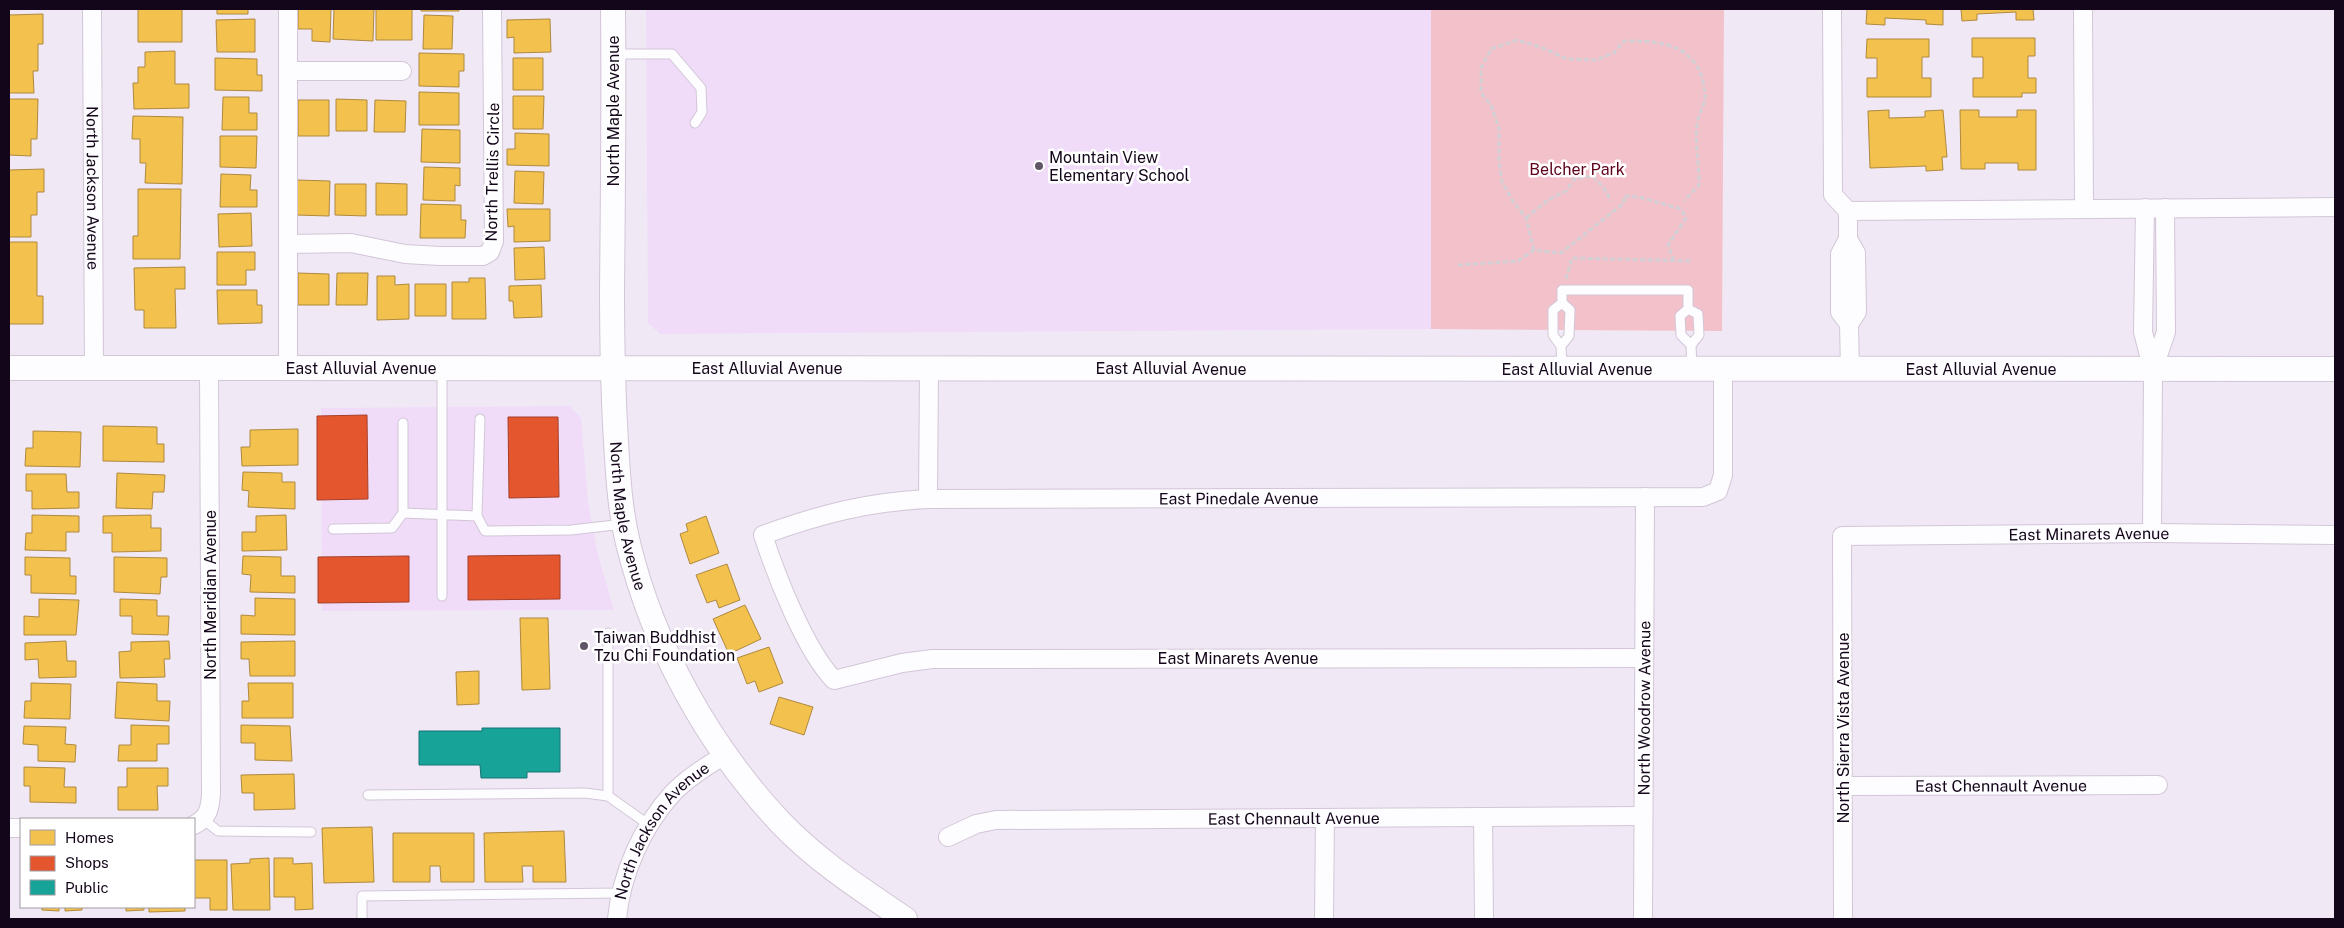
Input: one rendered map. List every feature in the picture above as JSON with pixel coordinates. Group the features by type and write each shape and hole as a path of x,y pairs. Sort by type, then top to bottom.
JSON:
{"main road":[{"name":"North Maple Avenue","path":"613,9 611,368 618,484 624,524 637,576 668,655 703,722 752,790 807,848 905,919"},
{"name":"East Alluvial Avenue","path":"9,368 288,367 929,370 1562,357 1692,368 2153,371 2335,369"}],"street":[{"name":"North Jackson Avenue","path":"92,9 94,368"},
{"path":"288,9 290,244 288,367"},
{"name":"North Trellis Circle","path":"290,244 351,243 405,254 440,256 483,256 490,252 494,241 492,9"},
{"path":"1832,9 1833,195 1848,210 1848,239 1840,254 1840,312 1849,324 1850,370"},
{"path":"2083,9 2084,209"},
{"path":"288,71 402,71"},
{"path":"1848,210 2335,207"},
{"path":"2145,208 2144,332 2153,371 2152,533"},
{"path":"2153,371 2166,332 2165,208"},
{"name":"North Meridian Avenue","path":"199,822 210,809 211,794 209,368"},
{"name":"East Pinedale Avenue","path":"834,680 817,656 797,618 774,570 763,535 844,508 888,501 928,499 1703,497 1718,491 1723,475 1722,368"},
{"path":"928,499 929,370"},
{"name":"North Woodrow Avenue","path":"1643,919 1645,498"},
{"name":"East Minarets Avenue","path":"1842,536 2152,533 2335,535"},
{"name":"North Sierra Vista Avenue","path":"1842,536 1843,919"},
{"name":"East Minarets Avenue","path":"834,680 902,662 932,659 1644,658"},
{"name":"North Jackson Avenue","path":"617,919 622,893 633,856 649,825 672,794 695,773 725,755"},
{"name":"East Chennault Avenue","path":"1843,786 2158,785"},
{"name":"East Chennault Avenue","path":"948,837 976,824 996,820 1643,816"},
{"path":"1483,817 1484,919"},
{"path":"1324,818 1324,919"}],"lane":[{"path":"613,54 672,54 701,88 702,112 695,123"},
{"path":"1562,357 1569,336 1570,310 1562,303 1562,290 1688,290 1688,308 1680,316 1681,334 1691,345 1692,368"},
{"path":"1562,303 1553,310 1553,336 1562,357"},
{"path":"1688,308 1698,314 1699,335 1691,345"},
{"path":"442,368 442,596"},
{"path":"480,419 477,516 485,530 571,530 624,524"},
{"path":"333,529 392,528 403,513 403,423"},
{"path":"403,513 477,516"},
{"path":"608,634 608,796"},
{"path":"368,795 585,793 608,796 649,825"},
{"path":"199,822 218,831 311,832"},
{"path":"362,919 362,896 622,893"}],"path":[{"path":"1534,250 1526,218 1514,203 1502,182 1499,162 1499,128 1491,105 1481,93 1481,68 1491,49 1517,40 1543,48 1567,59 1596,60 1614,53 1624,41 1652,40 1679,48 1699,67 1705,96 1697,119 1696,145 1699,162 1699,185 1684,201"},
{"path":"1526,218 1548,200 1566,191 1574,179 1593,176 1604,188 1611,201"},
{"path":"1458,265 1518,261 1534,250 1561,253 1624,203 1624,196 1681,209 1686,218 1668,245 1674,261"}],"shaded area":[{"name":"Mountain View Elementary School","path":"646,9 1431,9 1431,329 660,334 648,323"},
{"path":"570,406 581,418 588,502 598,555 614,610 322,611 321,408"}],"green space":[{"name":"Belcher Park","path":"1431,9 1724,9 1722,331 1431,329"}],"building: Homes":[{"path":"138,9 182,9 182,42 138,42"},
{"path":"217,9 248,9 248,14 217,14"},
{"path":"298,9 331,9 330,42 312,41 312,29 298,29"},
{"path":"334,9 374,9 373,41 333,39"},
{"path":"376,9 412,9 412,40 376,40"},
{"path":"421,9 459,9 459,11 421,11"},
{"path":"1867,9 1943,9 1943,25 1926,24 1926,20 1885,18 1885,25 1866,24"},
{"path":"1961,9 2033,9 2034,20 2016,20 2016,12 1977,14 1977,20 1962,21"},
{"path":"43,14 43,44 38,44 38,71 33,71 34,93 9,93 9,15"},
{"path":"424,15 453,16 452,49 423,49"},
{"path":"255,19 255,52 217,52 216,20"},
{"path":"550,19 551,52 514,53 514,37 507,38 507,20"},
{"path":"1972,38 2035,38 2035,56 2028,56 2028,78 2036,78 2036,93 2022,93 2022,97 1973,97 1973,78 1983,78 1983,57 1972,57"},
{"path":"1867,39 1929,39 1929,57 1922,57 1922,78 1931,78 1931,97 1867,97 1867,78 1877,78 1877,58 1866,58"},
{"path":"175,51 175,84 189,84 189,108 134,109 133,83 138,83 138,67 145,67 145,52"},
{"path":"419,53 464,54 464,71 459,71 459,87 419,86"},
{"path":"215,58 257,59 257,75 262,75 262,91 215,90"},
{"path":"513,58 543,58 543,90 513,90"},
{"path":"419,92 459,93 459,125 419,125"},
{"path":"513,96 544,96 543,129 513,129"},
{"path":"223,97 249,97 249,113 257,113 257,130 222,130"},
{"path":"9,99 38,99 37,139 31,139 31,156 9,155"},
{"path":"336,99 367,100 367,131 336,131"},
{"path":"298,100 329,100 329,136 298,136"},
{"path":"375,100 406,101 405,132 374,132"},
{"path":"1889,110 1889,118 1925,117 1925,111 1943,110 1947,157 1942,157 1943,170 1926,171 1926,166 1870,168 1868,111"},
{"path":"1960,110 1979,110 1979,117 2017,117 2017,110 2036,110 2036,170 2018,170 2018,163 1985,163 1985,169 1961,169"},
{"path":"133,116 183,117 182,184 145,183 146,163 140,163 140,139 132,139"},
{"path":"422,129 460,130 460,163 421,162"},
{"path":"515,133 549,134 549,166 507,165 507,149 515,149"},
{"path":"220,136 257,136 256,168 220,167"},
{"path":"424,167 460,168 460,186 455,185 455,201 423,200"},
{"path":"44,169 44,192 37,192 37,215 31,215 31,237 9,237 9,170"},
{"path":"515,171 544,172 543,204 514,203"},
{"path":"221,174 251,175 250,190 257,190 257,207 220,207"},
{"path":"297,180 330,181 329,216 296,215"},
{"path":"376,183 407,184 407,215 376,215"},
{"path":"335,184 366,184 366,216 335,215"},
{"path":"138,189 181,189 180,259 133,259 133,236 138,236"},
{"path":"421,204 461,205 461,220 466,220 465,238 420,238"},
{"path":"507,209 550,209 550,241 514,242 514,226 508,227"},
{"path":"251,213 252,246 219,247 218,214"},
{"path":"9,242 37,242 37,296 43,296 43,324 9,324"},
{"path":"544,247 545,279 515,280 514,248"},
{"path":"217,252 255,252 255,270 246,270 246,285 217,285"},
{"path":"185,267 185,289 175,289 176,328 144,328 144,310 135,310 134,268"},
{"path":"298,273 329,274 329,305 298,305"},
{"path":"337,273 368,273 367,305 336,305"},
{"path":"377,276 395,276 395,285 409,284 409,319 377,320"},
{"path":"469,278 485,278 486,319 452,319 452,282 469,282"},
{"path":"415,284 446,284 446,316 415,316"},
{"path":"541,285 542,317 514,318 513,301 509,301 509,286"},
{"path":"217,290 257,290 257,305 262,305 262,323 218,324"},
{"path":"103,426 157,427 157,444 164,444 164,462 103,461"},
{"path":"298,429 298,465 242,466 241,447 250,447 250,430"},
{"path":"33,431 81,432 80,467 25,466 26,448 33,448"},
{"path":"243,472 282,473 282,482 295,482 295,509 248,507 249,491 242,490"},
{"path":"117,473 165,475 164,492 153,492 152,509 116,508"},
{"path":"26,474 66,474 67,492 79,492 79,508 32,509 32,491 26,491"},
{"path":"32,515 79,516 79,532 66,532 66,551 25,550 26,533 32,533"},
{"path":"151,515 151,528 161,528 161,551 112,552 112,533 103,533 103,516"},
{"path":"286,515 287,550 242,551 242,532 256,532 256,516"},
{"path":"706,516 719,553 690,564 680,534 688,531 686,524"},
{"path":"243,556 281,557 281,576 295,576 295,593 250,592 251,575 242,574"},
{"path":"25,557 70,558 70,576 76,576 76,594 31,593 31,575 25,575"},
{"path":"114,557 167,558 167,577 161,577 160,594 114,592"},
{"path":"727,564 740,600 719,608 716,600 707,603 696,575"},
{"path":"255,598 295,599 295,635 241,634 241,615 255,616"},
{"path":"39,599 79,600 76,635 24,635 24,616 39,617"},
{"path":"120,599 157,600 157,616 169,616 168,635 132,634 132,616 120,616"},
{"path":"745,605 761,639 729,654 713,619"},
{"path":"520,618 548,618 550,689 522,690"},
{"path":"66,641 67,661 76,661 76,677 39,678 38,659 25,660 25,643"},
{"path":"169,641 170,659 164,659 165,677 120,678 119,652 131,651 131,642"},
{"path":"295,641 295,676 250,676 249,659 241,659 241,642"},
{"path":"769,647 783,683 759,692 755,681 747,684 737,658"},
{"path":"479,671 479,704 457,705 456,672"},
{"path":"117,682 157,684 157,701 170,701 169,721 115,718"},
{"path":"31,683 71,684 70,719 24,718 25,701 31,701"},
{"path":"248,683 293,683 293,718 242,718 242,701 249,701"},
{"path":"779,697 813,707 804,735 770,724"},
{"path":"131,725 169,726 169,744 157,744 157,761 118,761 119,745 131,745"},
{"path":"241,725 290,726 292,761 255,760 255,743 241,743"},
{"path":"24,726 66,727 65,744 76,745 75,762 38,761 38,745 23,744"},
{"path":"24,767 65,768 64,787 76,787 76,803 30,802 30,786 24,786"},
{"path":"127,768 168,768 168,786 157,786 158,810 118,810 118,787 127,787"},
{"path":"294,774 295,809 254,810 254,793 242,793 241,775"},
{"path":"372,827 374,882 324,883 322,828"},
{"path":"564,831 566,882 533,882 533,866 522,866 523,882 485,882 484,833"},
{"path":"393,833 474,833 474,882 441,882 440,866 430,866 430,882 393,882"},
{"path":"269,858 270,910 233,910 231,864 250,863 250,859"},
{"path":"274,858 293,858 293,864 312,863 313,909 295,910 295,897 274,897"},
{"path":"195,860 227,860 227,910 210,910 210,898 195,898"},
{"path":"42,908 59,908 59,911 42,910"},
{"path":"65,908 82,908 82,910 65,911"},
{"path":"126,908 144,908 144,910 126,911"},
{"path":"149,908 185,908 185,911 149,912"}],"building: Shops":[{"path":"367,415 368,499 317,500 317,416"},
{"path":"508,417 558,417 559,497 509,498"},
{"path":"560,555 560,599 468,600 468,556"},
{"path":"409,556 409,602 318,603 318,557"}],"building: Public":[{"path":"482,728 560,728 560,772 527,772 527,778 481,778 480,765 419,765 419,731 482,731"}],"place":[{"name":"Mountain View Elementary School","path":"1039,166"},
{"name":"Taiwan Buddhist Tzu Chi Foundation","path":"584,646"}]}
